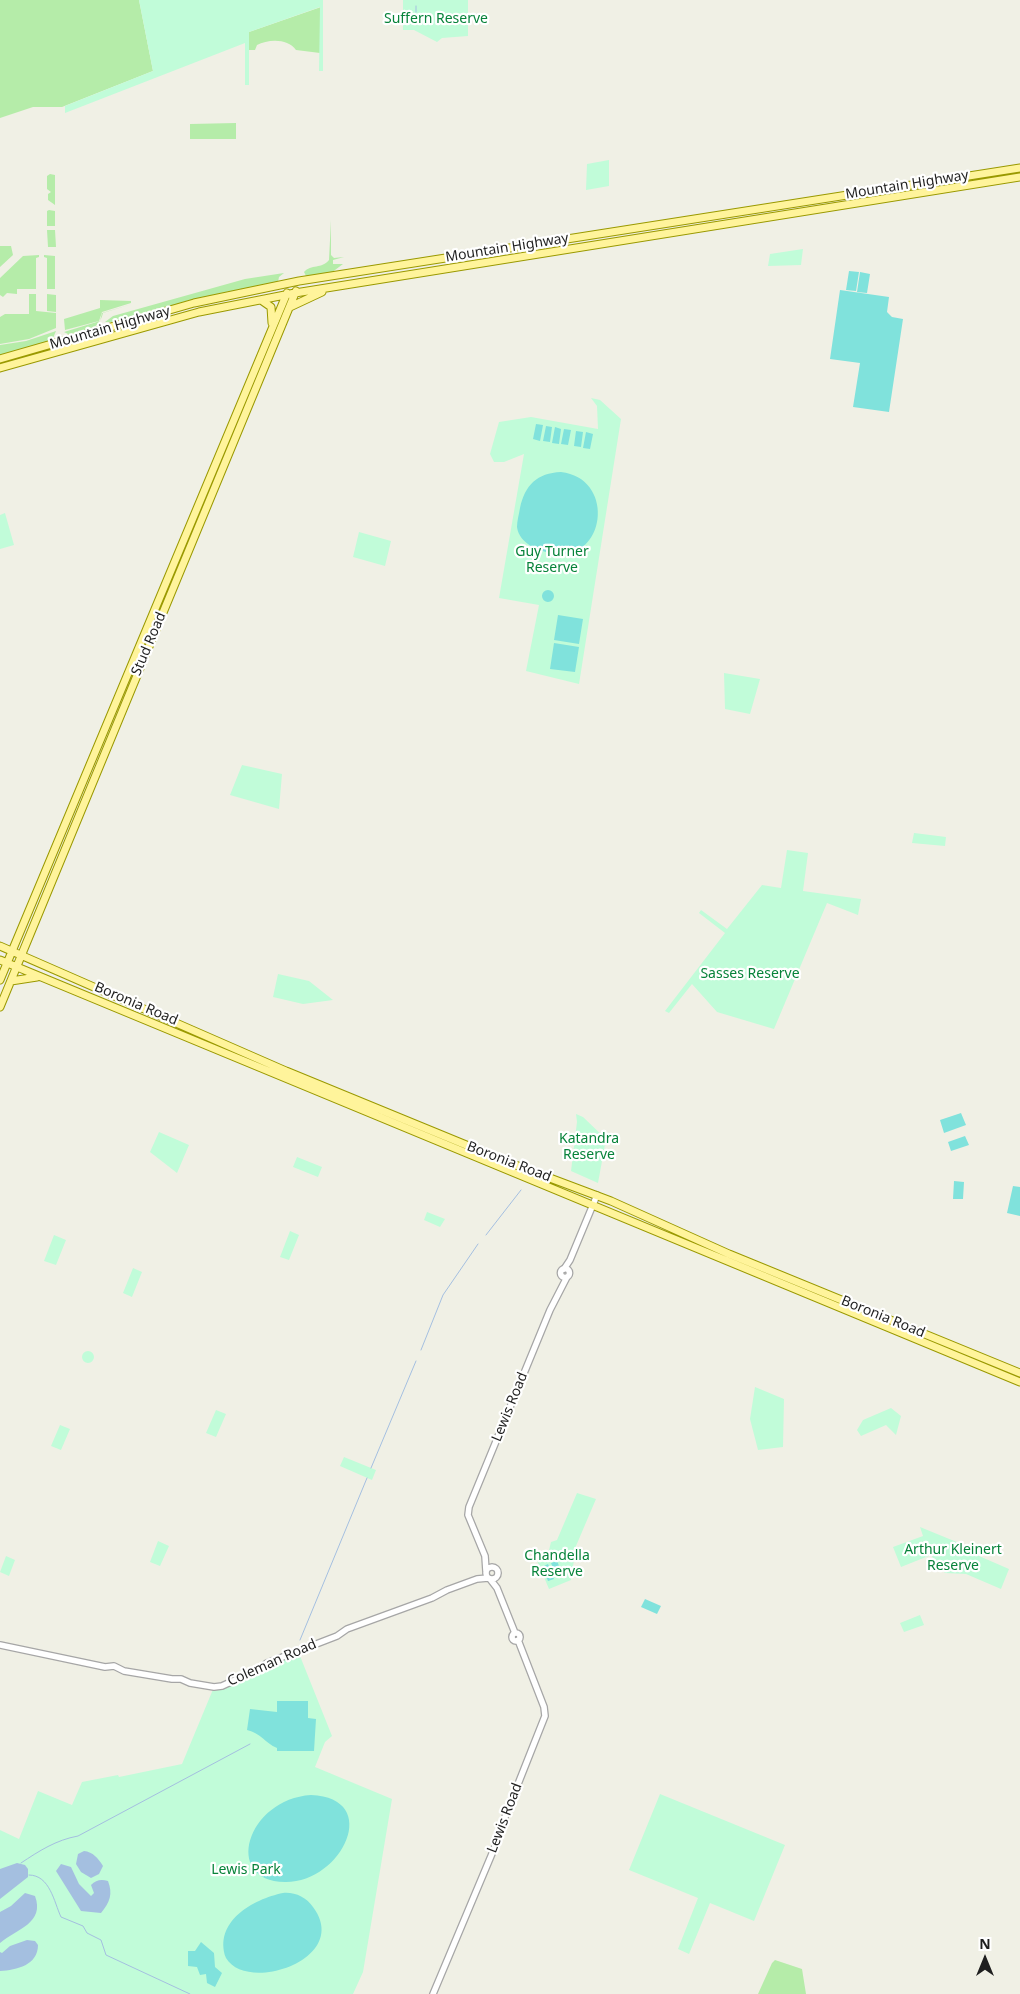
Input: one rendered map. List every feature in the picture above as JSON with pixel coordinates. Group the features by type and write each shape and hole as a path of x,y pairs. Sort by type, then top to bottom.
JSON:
{"main road":[{"name":"Mountain Highway","path":"0,359 194,303 299,281 1020,168"},
{"name":"Mountain Highway","path":"0,368 223,307 295,293 1020,178"},
{"name":"Stud Road","path":"0,1008 290,307 299,281"},
{"name":"Stud Road","path":"0,980 291,283"},
{"path":"290,307 316,294 346,284"},
{"path":"260,300 269,304 272,310 271,331"},
{"path":"194,303 214,302 223,307"},
{"path":"60,343 62,350"},
{"path":"260,358 266,352 271,351"},
{"path":"225,442 234,427 243,420"},
{"path":"185,537 193,540"},
{"path":"176,559 184,562"},
{"name":"Boronia Road","path":"0,946 286,1071 503,1160 597,1195 729,1254 1020,1373"},
{"name":"Boronia Road","path":"0,960 1020,1382"},
{"path":"11,981 21,977 42,977"}],"street":[{"name":"Lewis Road","path":"497,1575 485,1556 468,1515 468,1508 597,1195"},
{"name":"Lewis Road","path":"485,1556 487,1575"},
{"path":"494,1568 488,1568 487,1575 497,1588"},
{"path":"487,1575 497,1575 497,1588"},
{"name":"Coleman Road","path":"0,1646 220,1687 259,1669 267,1663 334,1637 346,1629 487,1575"},
{"name":"Lewis Road","path":"433,1994 498,1838 500,1827 544,1719 544,1707 518,1640 520,1636 515,1633 497,1588"}],"green space":[{"path":"0,0 139,0 153,71 62,107 33,107 0,118"},
{"path":"139,0 323,0 323,71 319,71 320,7 249,32 249,85 245,85 245,43 65,113 65,106 153,71"},
{"name":"Suffern Reserve","path":"403,0 468,0 468,36 442,38 437,42 414,30 403,30"},
{"path":"321,7 320,53 296,50 288,43 278,41 262,43 257,45 255,50 249,50 249,32"},
{"path":"236,123 236,139 190,139 190,124"},
{"path":"609,160 609,186 586,190 587,164"},
{"path":"50,174 55,175 55,205 48,200 48,194 51,192 47,189 47,176"},
{"path":"47,211 55,211 55,226 47,226"},
{"path":"331,220 331,255 334,258 344,257 333,260 333,264 343,264 331,273 306,276 304,272 310,268 323,265 329,260"},
{"path":"47,230 55,230 56,247 48,247"},
{"path":"0,246 11,246 13,255 0,267"},
{"path":"803,249 801,265 768,266 770,254"},
{"path":"39,255 36,258 36,289 17,289 17,294 7,293 3,297 0,295 0,278 23,256"},
{"path":"44,255 55,256 55,289 47,289 47,258"},
{"path":"849,271 859,272 856,291 846,290"},
{"path":"860,272 870,274 867,293 857,292"},
{"path":"284,273 279,277 278,282 221,293 114,322 105,322 113,316 245,279"},
{"path":"840,290 889,297 887,312 892,317 903,319 889,412 853,407 860,363 830,359"},
{"path":"29,294 36,294 36,311 56,313 56,328 29,339 0,344 0,317 5,314 29,314"},
{"path":"47,294 56,295 56,312 47,311"},
{"path":"100,300 131,301 131,303 102,312 99,321 65,330 64,319 100,308"},
{"path":"100,321 95,327 86,331 70,335 64,332"},
{"path":"56,331 53,338 47,342 0,355 0,345 26,341"},
{"name":"Guy Turner Reserve","path":"591,398 600,400 621,419 579,684 526,671 539,605 499,598 524,454 504,462 494,462 490,454 499,422 531,417 598,429 597,406"},
{"path":"536,424 543,425 540,441 533,439"},
{"path":"546,426 552,427 550,442 543,441"},
{"path":"555,427 561,429 559,444 552,443"},
{"path":"564,429 571,430 568,445 561,444"},
{"path":"576,431 583,432 581,447 574,446"},
{"path":"586,432 593,434 590,449 583,448"},
{"path":"561,472 578,477 590,488 596,501 598,516 595,531 587,543 575,551 559,554 533,547 522,539 517,527 522,500 533,482 545,475"},
{"path":"5,513 14,545 0,549 0,515"},
{"path":"359,532 391,541 385,566 353,557"},
{"path":"548,590 554,596 548,602 542,596"},
{"path":"558,615 583,619 579,644 554,640"},
{"path":"554,643 579,647 575,672 550,669"},
{"path":"724,673 760,679 750,714 725,709"},
{"path":"242,765 282,774 279,809 230,795"},
{"path":"914,833 946,837 945,846 912,843"},
{"name":"Sasses Reserve","path":"787,850 808,853 803,891 861,899 858,915 827,903 774,1029 717,1012 692,984 669,1013 665,1011 725,933 699,913 701,910 727,929 762,885 781,888"},
{"path":"278,974 309,981 333,1000 303,1004 273,997"},
{"path":"961,1113 966,1125 944,1133 940,1120"},
{"name":"Katandra Reserve","path":"576,1114 583,1117 606,1139 598,1183 571,1171 577,1122"},
{"path":"159,1132 189,1145 177,1173 150,1152"},
{"path":"965,1136 969,1145 951,1151 948,1142"},
{"path":"297,1157 322,1167 318,1177 293,1167"},
{"path":"954,1181 964,1182 963,1199 953,1199"},
{"path":"1013,1186 1020,1187 1020,1216 1007,1213"},
{"path":"427,1212 445,1219 440,1227 424,1220"},
{"path":"290,1231 299,1235 289,1260 280,1257"},
{"path":"54,1235 66,1240 56,1265 44,1261"},
{"path":"133,1268 142,1272 132,1297 123,1293"},
{"path":"86,1351 90,1351 94,1357 90,1363 86,1363 82,1359 82,1355"},
{"path":"755,1387 784,1399 783,1447 758,1450 750,1419"},
{"path":"891,1408 901,1416 896,1435 886,1425 861,1436 857,1430 863,1420"},
{"path":"216,1410 226,1414 216,1437 206,1433"},
{"path":"60,1425 70,1429 61,1450 51,1446"},
{"path":"344,1457 376,1470 372,1480 340,1466"},
{"name":"Chandella Reserve","path":"577,1493 596,1499 576,1546 571,1580 549,1589 535,1556 549,1550 551,1542 557,1540"},
{"name":"Arthur Kleinert Reserve","path":"920,1527 981,1552 979,1556 1009,1569 1001,1589 966,1574 945,1573 931,1555 901,1567 893,1547 923,1536"},
{"path":"158,1541 169,1546 160,1566 150,1562"},
{"path":"6,1556 15,1560 9,1576 0,1572"},
{"path":"557,1561 563,1575 557,1578 551,1563"},
{"path":"548,1564 554,1579 548,1581 542,1567"},
{"path":"645,1599 661,1606 657,1614 641,1607"},
{"path":"920,1615 924,1625 904,1632 900,1623"},
{"name":"Lewis Park","path":"298,1651 332,1736 325,1742 315,1767 392,1799 363,1972 353,1994 0,1994 0,1830 19,1839 38,1791 72,1805 82,1782 118,1775 119,1777 182,1764 214,1687"},
{"path":"277,1701 308,1701 308,1718 316,1719 314,1751 277,1751 277,1748 252,1731 247,1730 250,1709 277,1712"},
{"path":"660,1794 785,1845 754,1921 710,1903 689,1954 678,1949 698,1898 629,1870"},
{"path":"311,1795 333,1800 345,1810 349,1824 346,1840 337,1856 323,1869 305,1879 285,1882 265,1878 253,1869 249,1855 250,1840 258,1824 271,1810 289,1800"},
{"path":"292,1893 300,1896 313,1907 321,1926 319,1942 308,1955 292,1966 254,1973 237,1968 226,1958 223,1945 230,1923 248,1907 271,1896"},
{"path":"201,1942 214,1953 215,1967 222,1973 215,1987 207,1983 206,1974 200,1975 197,1967 188,1966 188,1951 195,1951"},
{"path":"775,1960 802,1969 806,1994 758,1994"}],"shaded area":[{"path":"84,1851 95,1856 103,1866 99,1874 91,1878 81,1872 76,1864 78,1854"},
{"path":"17,1863 25,1865 28,1869 28,1877 0,1899 0,1869"},
{"path":"61,1864 71,1867 79,1884 91,1896 94,1893 91,1885 93,1883 99,1880 108,1881 110,1898 101,1913 81,1911 56,1871"},
{"path":"25,1893 35,1896 37,1905 33,1919 0,1943 0,1912 11,1906"},
{"path":"27,1940 35,1941 38,1945 37,1952 30,1962 19,1968 0,1971 0,1952 2,1953 10,1946"}],"waterway":[{"path":"416,6 416,12"},
{"path":"486,1235 521,1190"},
{"path":"421,1350 443,1295 478,1244"},
{"path":"371,1468 416,1361"},
{"path":"300,1640 367,1478"},
{"path":"21,1863 55,1843 78,1836 250,1744"},
{"path":"29,1875 36,1876 47,1884 61,1917 83,1926 87,1933 101,1940 106,1955 190,1994"}]}
